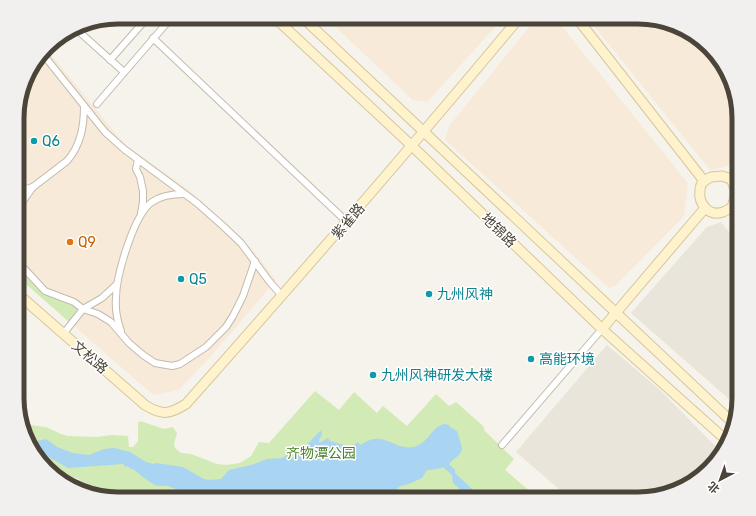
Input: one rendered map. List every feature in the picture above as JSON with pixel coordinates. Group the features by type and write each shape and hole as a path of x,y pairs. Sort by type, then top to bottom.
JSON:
{"street":[{"path":"110,60 142,24"},
{"path":"97,104 166,24"},
{"name":"地锦路","path":"281,24 412,146 602,329 723,437"},
{"name":"地锦路","path":"309,24 730,420"},
{"name":"紫雀路","path":"166,413 176,410 186,404 347,222 514,24"},
{"path":"581,24 704,181"},
{"path":"80,32 124,72"},
{"path":"153,38 347,222"},
{"path":"46,58 105,132 124,150 184,194 223,226 241,243 282,296"},
{"path":"24,200 33,187 67,160 73,153 80,137 84,122 84,106"},
{"path":"138,160 136,169 140,177 143,191 143,202 140,216"},
{"path":"731,179 722,176 711,177 704,181 700,189 700,200 705,208 713,213 723,212 732,207"},
{"path":"24,189 33,187"},
{"path":"121,332 116,314 117,284 124,259 140,216 147,206 160,198 168,195 184,194"},
{"path":"502,445 616,314 705,208"},
{"path":"24,268 44,291 74,302 83,310 98,314 111,322 129,343 143,355 155,363 172,366 180,364 206,347 216,338 233,316 243,296 255,261"},
{"path":"64,333 83,310 102,298 117,284"},
{"name":"文松路","path":"24,299 145,405 155,412 166,413"}],"shaded area":[{"path":"332,24 498,24 427,102 413,100"},
{"path":"560,24 688,183 684,216 615,286 609,288 445,140 449,126 530,26"},
{"path":"593,24 645,24 657,26 674,31 695,43 705,51 713,61 725,82 729,93 732,111 732,162 729,166 710,170"},
{"path":"50,53 124,144 188,189 252,249 276,280 211,356 179,390 153,395 24,282 25,105 31,82 43,61"},
{"path":"721,222 732,235 732,402 631,313 707,227"},
{"path":"607,345 660,390 717,448 709,460 700,460 700,469 695,473 680,482 663,489 638,492 562,492 516,452"},
{"path":"63,474 79,479 88,487"}],"green space":[{"path":"24,274 43,293 77,309 72,318 68,321 24,282"},
{"name":"齐物潭公园","path":"315,391 339,410 354,392 377,413 383,406 407,426 436,394 449,406 456,402 483,426 485,431 514,459 505,470 531,492 126,492 114,489 108,492 88,487 79,479 63,474 51,465 37,445 28,425 46,427 68,436 128,436 129,447 133,447 138,441 138,423 140,421 164,429 173,427 177,433 174,444 175,448 181,453 191,454 217,464 226,465 240,463 251,456 259,442 269,443"}],"water":[{"path":"444,424 449,425 457,431 462,450 461,453 449,464 455,470 455,473 474,492 463,492 453,483 452,475 443,467 427,470 422,478 401,486 392,492 181,492 168,486 155,485 133,469 127,466 126,467 123,464 68,468 42,453 35,441 46,439 57,447 73,453 89,455 104,449 114,448 130,452 146,462 153,464 156,463 183,467 204,479 210,480 221,479 229,470 251,465 267,459 283,458 289,453 292,457 295,457 321,430 322,434 319,443 328,438 330,441 351,447 358,442 360,445 369,440 380,439 402,447 412,447 425,441 436,428"}],"place":[{"name":"Q6","path":"34,141"},
{"name":"Q9","path":"70,242"},
{"name":"Q5","path":"181,279"},
{"name":"九州风神","path":"429,294"},
{"name":"高能环境","path":"531,359"},
{"name":"九州风神研发大楼","path":"373,375"}]}
